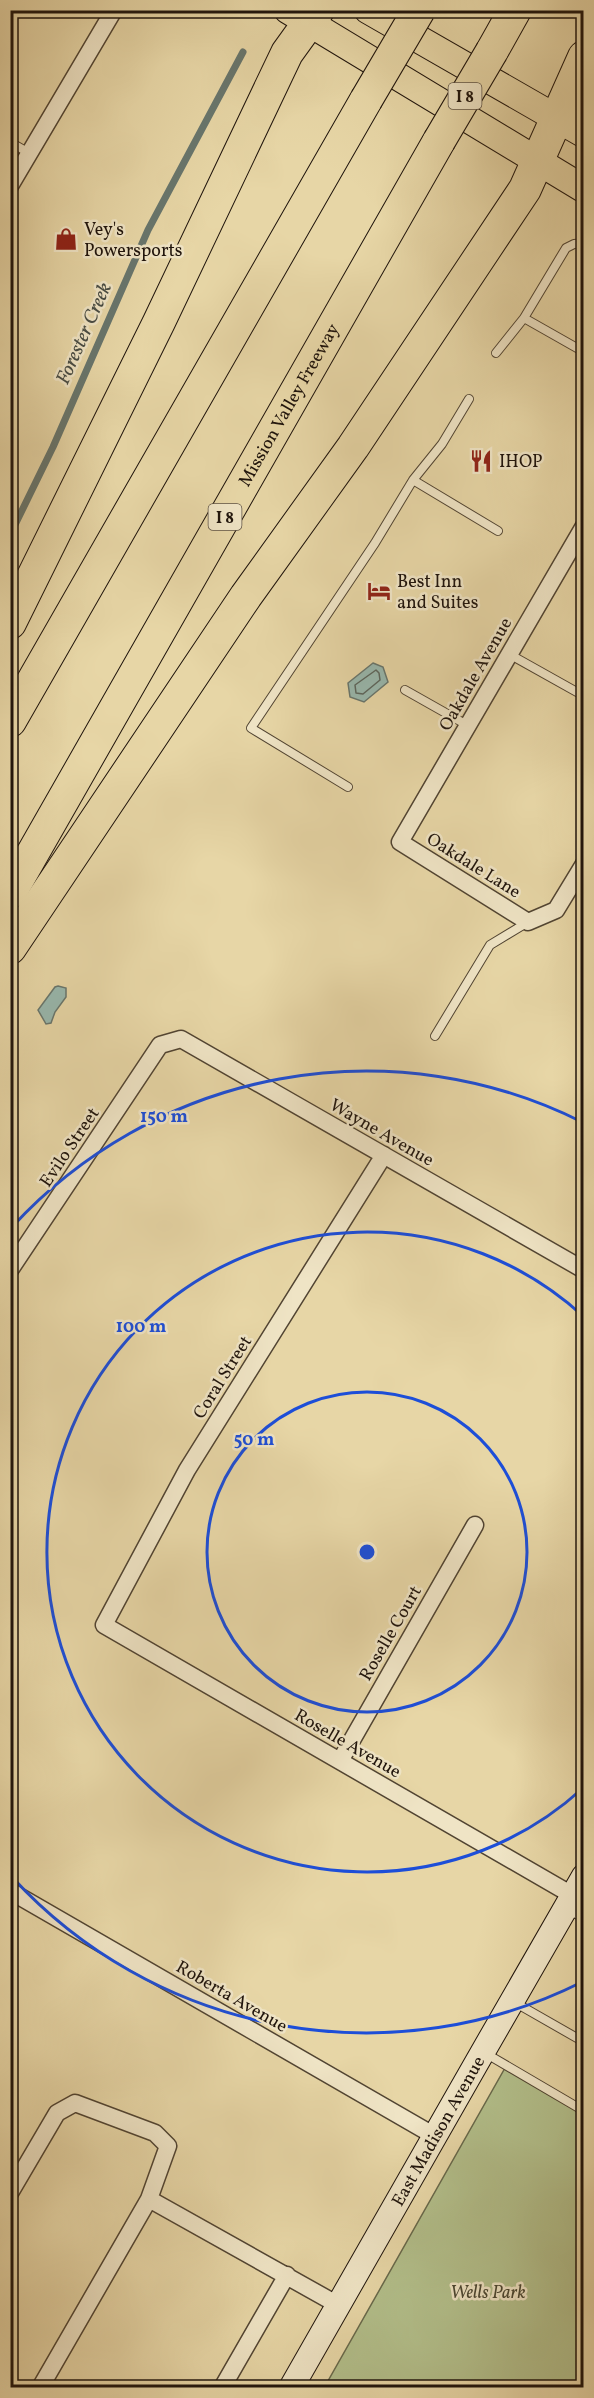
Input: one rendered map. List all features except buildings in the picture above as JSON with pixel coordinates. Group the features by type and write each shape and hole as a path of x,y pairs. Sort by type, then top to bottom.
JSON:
{"highway":[{"path":"10,721 419,10"},
{"name":"Mission Valley Freeway","path":"10,893 515,10"},
{"path":"10,623 164,312 305,15"},
{"path":"10,948 246,596 353,447 525,189 584,57"}],"main road":[{"path":"368,10 584,134"},
{"path":"305,15 536,162 584,189"}],"street":[{"path":"10,186 114,10"},
{"name":"Oakdale Avenue","path":"400,842 584,526"},
{"name":"Oakdale Lane","path":"400,842 528,922"},
{"path":"528,922 556,910 584,864"},
{"name":"Wayne Avenue","path":"160,1045 181,1039 584,1270"},
{"name":"Evilo Street","path":"10,1270 160,1045"},
{"name":"Coral Street","path":"104,1625 187,1470 384,1155"},
{"name":"Roselle Court","path":"340,1761 475,1525"},
{"name":"Roselle Avenue","path":"104,1625 576,1899"},
{"name":"Roberta Avenue","path":"10,1891 434,2135"},
{"name":"East Madison Avenue","path":"291,2388 340,2306 511,2001 576,1899"},
{"path":"10,2193 57,2113 75,2103 155,2133 168,2146 149,2199 40,2388"},
{"path":"149,2199 340,2306"},
{"path":"222,2388 287,2275"}],"lane":[{"path":"10,142 29,153"},
{"path":"496,353 524,318 566,248 584,243"},
{"path":"524,318 584,352"},
{"path":"348,787 251,728 375,543 413,480 442,444 469,399"},
{"path":"413,480 498,531"},
{"path":"509,654 584,696"},
{"path":"405,690 467,725"},
{"path":"435,1036 490,945 528,922"},
{"path":"511,2001 584,2042"},
{"path":"482,2051 584,2110"}],"green space":[{"name":"Wells Park","path":"505,2068 583,2114 583,2387 324,2388"}],"water":[{"path":"373,663 383,667 388,682 364,702 350,697 348,683"},
{"path":"58,986 66,988 66,997 55,1012 51,1023 46,1024 38,1010"}],"waterway":[{"name":"Forester Creek","path":"10,535 53,447 148,230 243,52"}],"place":[{"name":"Vey's Powersports","path":"66,239"},
{"name":"IHOP","path":"481,461"},
{"name":"Best Inn and Suites","path":"379,591"}]}
